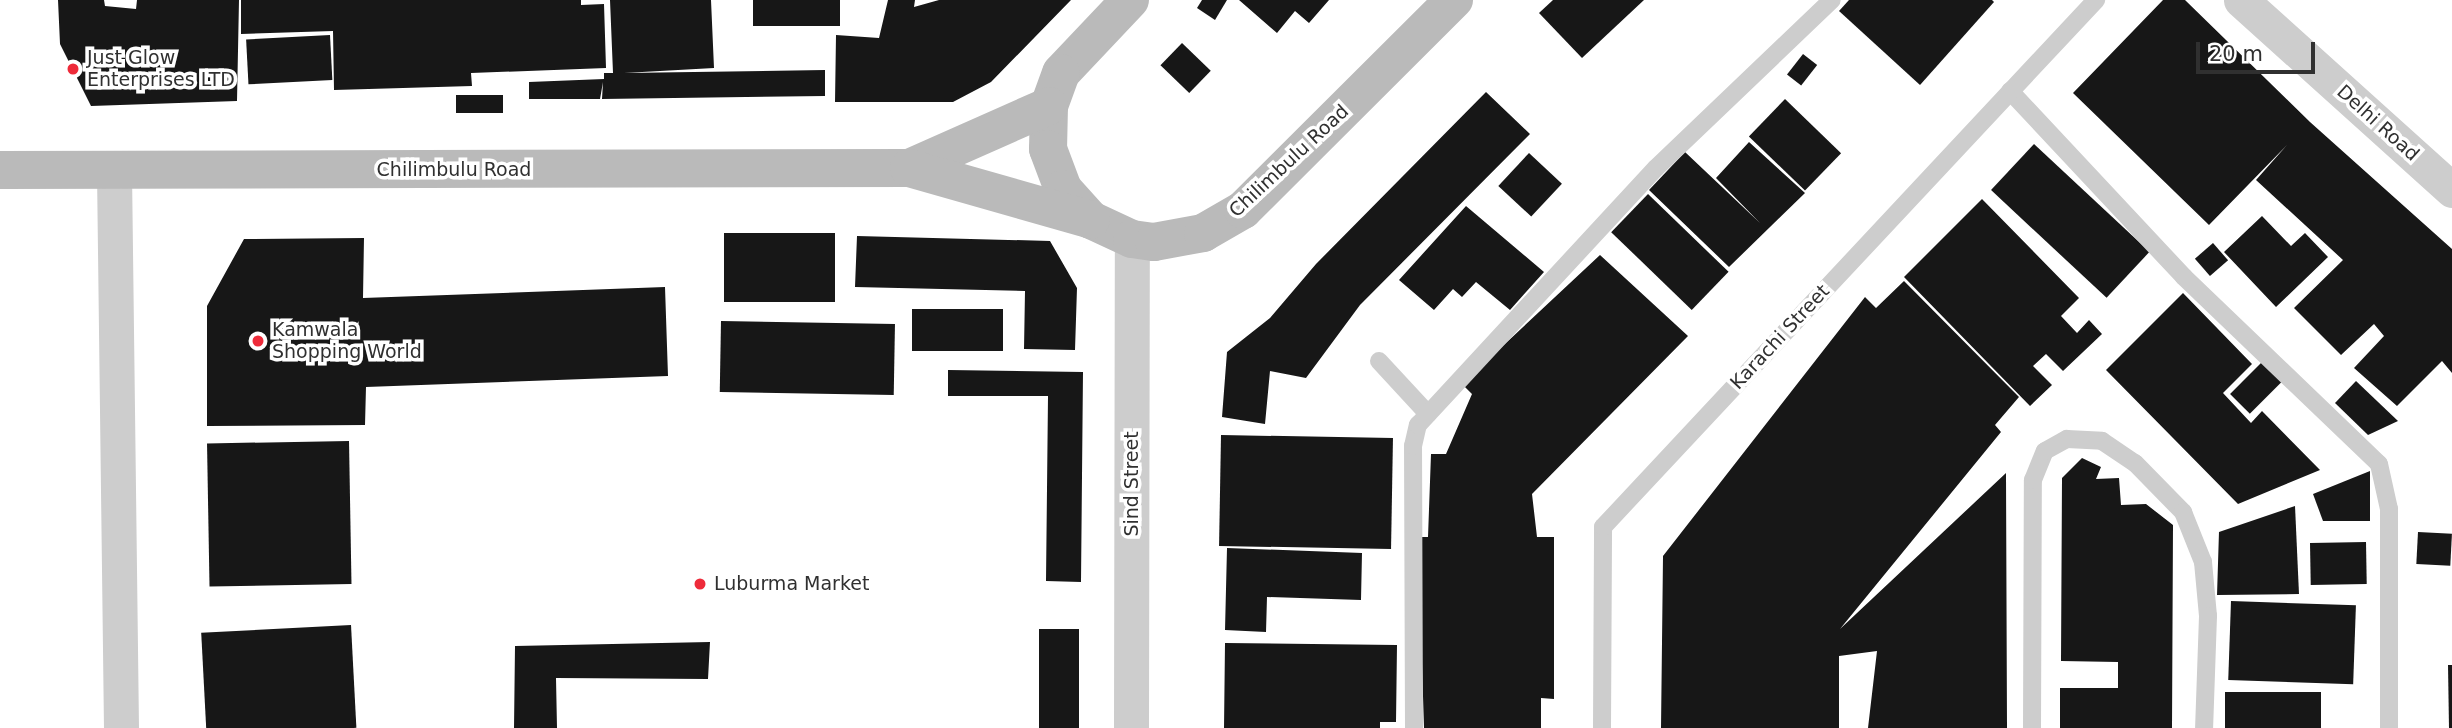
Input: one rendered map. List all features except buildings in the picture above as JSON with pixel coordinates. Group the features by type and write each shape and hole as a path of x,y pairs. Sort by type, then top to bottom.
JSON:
{"main road":[{"name":"Chilimbulu Road","path":"1091,220 1069,197 1054,170 1048,149 1049,106 1061,74 1130,0"},
{"name":"Chilimbulu Road","path":"0,170 909,168 1091,220 1132,239 1180,240 1203,233 1243,210 1454,0"},
{"name":"Chilimbulu Road","path":"909,168 1049,106"}],"street":[{"name":"Delhi Road","path":"2241,0 2452,190"},
{"path":"114,171 121,728"},
{"name":"Sind Street","path":"1131,728 1132,239"}],"lane":[{"path":"1414,728 1413,446 1418,425 1656,168 1832,0"},
{"name":"Karachi Street","path":"1602,728 1603,527 2096,0"},
{"path":"2010,91 2184,277 2379,464 2389,509 2389,728"},
{"path":"1379,361 1429,414"},
{"path":"2032,728 2033,480 2045,451 2067,439 2102,441 2136,463 2183,512 2203,562 2207,602 2204,728"}],"place":[{"name":"Just Glow Enterprises LTD","path":"73,69"},
{"name":"Kamwala Shopping World","path":"258,341"},
{"name":"Luburma Market","path":"700,584"}]}
